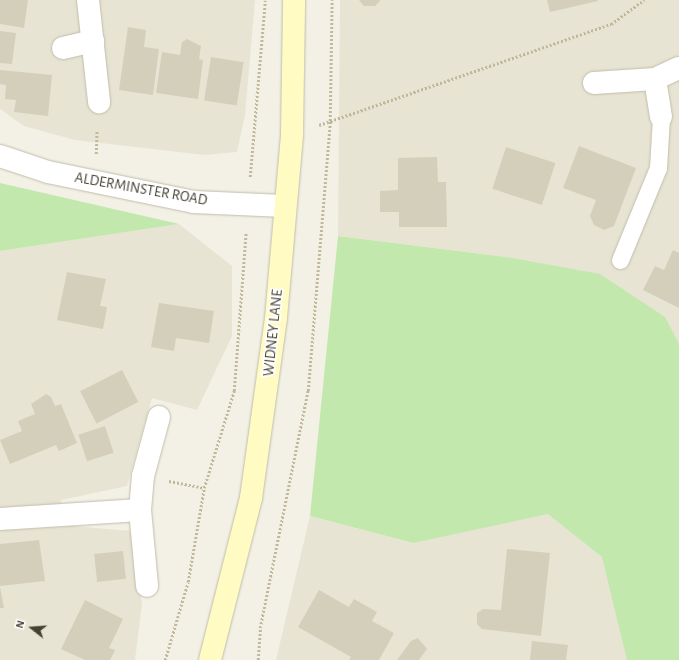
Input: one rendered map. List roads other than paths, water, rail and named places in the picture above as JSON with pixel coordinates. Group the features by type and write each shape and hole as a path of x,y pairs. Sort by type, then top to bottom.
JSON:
{"street":[{"path":"88,0 99,102"},
{"name":"WIDNEY LANE","path":"210,660 251,498 276,318 284,206 292,134 294,0"},
{"path":"64,48 93,42"},
{"path":"594,83 655,79 679,68"},
{"path":"655,79 661,117"},
{"name":"ALDERMINSTER ROAD","path":"0,156 48,172 194,202 284,206"},
{"path":"148,586 140,510 143,476 159,417"},
{"path":"0,519 140,510"}],"lane":[{"path":"620,260 658,168 661,117"}]}
